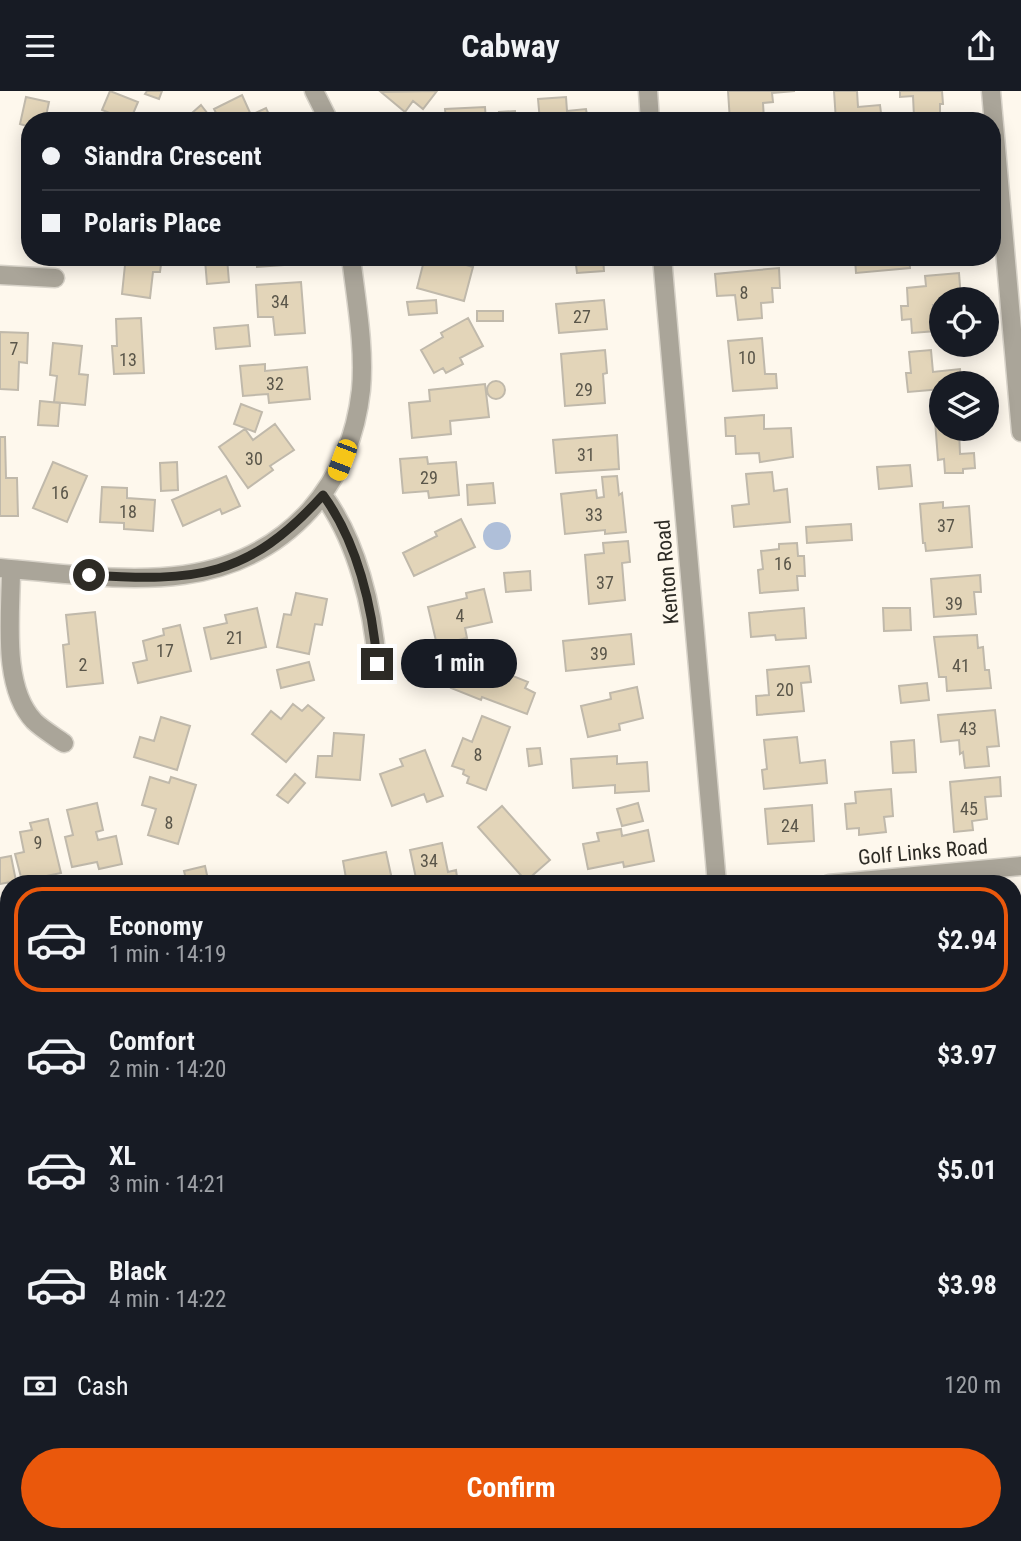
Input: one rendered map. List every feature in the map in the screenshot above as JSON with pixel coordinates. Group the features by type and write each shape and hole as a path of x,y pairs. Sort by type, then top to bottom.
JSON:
{"street":[{"path":"314,91 324,112"},
{"path":"648,91 649,112"},
{"path":"991,91 993,112"},
{"path":"1001,205 1021,432"},
{"path":"64,743 34,722 16,688 11,667 5,569 162,578 216,569 254,555 301,519 337,475 357,417 361,359 352,266"},
{"name":"Kenton Road","path":"663,266 716,875"},
{"path":"0,275 55,278"},
{"path":"323,495 338,515 349,538 371,614 377,664"},
{"name":"Golf Links Road","path":"925,875 1021,866"}],"water":[{"path":"497,522 507,526 511,536 507,546 497,550 487,546 483,536 487,526"}],"building":[{"path":"110,91 138,102 134,112 102,110"},
{"path":"147,91 162,91 159,99 145,94"},
{"path":"437,91 423,109 413,101 405,112 381,92"},
{"path":"728,91 795,91 772,93 773,102 763,103 764,112 729,112"},
{"path":"834,91 857,91 858,107 880,105 881,112 835,112"},
{"path":"900,91 942,91 943,104 940,104 940,112 914,112 913,96 900,97"},
{"path":"242,95 250,112 216,112 214,109"},
{"path":"26,97 49,102 47,112 23,112"},
{"path":"566,97 567,111 586,109 586,112 539,112 538,99"},
{"path":"201,105 206,112 193,112"},
{"path":"485,107 485,112 445,112 445,109"},
{"path":"125,266 161,266 160,272 153,272 150,298 122,294"},
{"path":"206,266 228,266 229,282 207,284"},
{"path":"423,266 473,267 464,301 417,288"},
{"path":"576,266 604,266 604,271 577,273"},
{"path":"856,266 910,266 910,268 856,273"},
{"path":"779,268 780,288 772,288 773,302 761,303 762,318 738,320 735,295 717,296 715,274"},
{"path":"959,273 960,287 929,287 929,332 912,333 911,319 902,320 901,306 908,306 907,288 926,286 925,276"},
{"path":"301,282 305,333 275,335 273,317 258,317 256,285"},
{"path":"436,300 437,313 409,315 407,302"},
{"path":"604,300 607,329 559,333 556,304"},
{"path":"477,311 503,311 503,321 477,321"},
{"path":"141,318 144,373 114,374 112,346 117,346 116,319"},
{"path":"468,318 483,346 460,358 463,364 446,373 443,368 434,373 421,350 443,337 441,333"},
{"path":"248,325 250,346 216,349 214,328"},
{"path":"0,332 28,333 27,363 19,362 18,390 0,389"},
{"path":"762,338 765,374 776,374 777,388 733,391 728,341"},
{"path":"53,343 82,346 79,374 88,375 85,405 54,402 57,376 50,375"},
{"path":"605,350 605,403 565,406 561,354"},
{"path":"929,350 933,371 929,371 929,390 908,392 906,373 911,373 909,352"},
{"path":"265,364 265,371 307,367 310,399 269,403 268,394 243,396 240,366"},
{"path":"492,381 500,381 505,390 503,397 492,399 487,394 487,386"},
{"path":"485,384 489,417 450,421 451,434 412,438 409,403 430,401 429,390"},
{"path":"40,401 60,403 58,426 38,425"},
{"path":"241,404 262,412 255,432 234,424"},
{"path":"764,415 764,429 791,428 793,457 760,462 759,453 736,454 735,436 726,436 725,418"},
{"path":"275,424 294,450 270,466 273,470 248,488 219,447 245,429 253,440"},
{"path":"617,435 619,469 556,473 553,440"},
{"path":"0,437 5,437 6,478 17,478 18,516 0,516"},
{"path":"937,441 959,441 960,454 974,453 975,468 963,469 963,473 945,473 944,459 938,460"},
{"path":"427,457 428,464 456,462 459,495 429,498 428,491 403,493 400,459"},
{"path":"53,462 87,476 67,522 33,508"},
{"path":"177,462 178,490 161,491 160,463"},
{"path":"910,465 912,486 879,489 877,467"},
{"path":"772,472 774,491 787,489 790,522 734,527 732,506 749,504 746,474"},
{"path":"226,476 240,506 222,514 220,509 183,526 172,500"},
{"path":"617,476 619,495 622,493 626,532 605,534 605,530 565,534 561,494 596,490 597,498 604,497 602,477"},
{"path":"493,483 495,503 468,505 467,485"},
{"path":"102,487 127,488 127,498 155,500 153,531 124,529 124,523 100,522"},
{"path":"943,502 943,508 969,506 972,547 926,551 920,504"},
{"path":"461,519 475,547 414,576 403,553 437,536 435,532"},
{"path":"851,524 852,540 807,543 806,527"},
{"path":"628,541 630,562 622,563 625,600 589,604 585,555 604,553 603,543"},
{"path":"797,543 798,556 804,556 805,576 797,576 798,590 760,593 758,570 763,569 761,551 779,549 779,544"},
{"path":"530,571 531,590 506,592 504,573"},
{"path":"980,575 981,592 974,592 976,614 934,617 931,579"},
{"path":"484,589 492,622 465,628 467,638 437,645 428,607 467,598 466,593"},
{"path":"296,593 327,599 322,625 315,624 309,654 277,647 284,614 291,615"},
{"path":"257,608 266,647 211,659 204,628 227,623 225,615"},
{"path":"804,608 806,638 776,640 775,635 751,637 749,613"},
{"path":"883,608 910,608 911,630 884,631"},
{"path":"95,612 103,683 67,687 63,645 69,644 66,615"},
{"path":"180,625 191,671 138,683 133,663 147,660 143,641 164,635 163,629"},
{"path":"631,634 634,664 566,671 563,641"},
{"path":"977,635 978,648 983,647 985,670 989,670 991,688 947,691 946,677 939,677 934,637"},
{"path":"474,649 502,660 498,670 528,682 525,688 535,693 527,714 451,688 457,673 463,676"},
{"path":"309,662 314,680 281,688 277,670"},
{"path":"809,666 811,682 801,683 804,711 757,715 756,696 769,695 767,670"},
{"path":"927,683 929,700 901,703 899,686"},
{"path":"637,687 643,718 619,724 620,730 588,737 581,706 611,699 610,693"},
{"path":"293,704 302,711 308,705 324,718 286,762 252,734 271,711 281,719"},
{"path":"995,710 999,746 987,747 989,766 965,768 959,740 941,742 938,715"},
{"path":"482,716 510,727 486,790 467,783 469,777 463,774 464,770 452,766 463,738 472,742"},
{"path":"161,717 190,726 177,770 134,757 140,737 154,741"},
{"path":"334,733 364,735 360,780 316,777 318,756 332,756"},
{"path":"797,737 800,763 825,760 827,783 764,789 762,770 767,769 764,740"},
{"path":"914,740 916,772 893,773 891,742"},
{"path":"540,748 542,764 529,766 527,749"},
{"path":"425,750 443,796 427,802 424,794 392,806 380,774 403,766 400,759"},
{"path":"617,756 617,764 647,762 649,791 615,793 615,785 573,788 571,759"},
{"path":"295,774 305,783 288,803 277,795"},
{"path":"150,777 169,783 171,777 196,785 178,844 148,835 156,809 142,805"},
{"path":"1000,777 1001,796 985,797 987,819 972,821 973,830 954,832 950,782"},
{"path":"891,789 893,816 884,817 886,832 859,835 859,828 847,829 845,804 856,803 855,792"},
{"path":"97,803 103,830 96,832 98,840 116,836 122,864 99,869 97,862 72,867 65,837 73,835 67,810"},
{"path":"638,803 643,821 622,826 617,809"},
{"path":"812,805 814,841 768,844 765,809"},
{"path":"502,806 550,860 533,875 521,875 478,827"},
{"path":"48,819 61,873 20,875 15,854 24,852 20,832 32,830 30,823"},
{"path":"621,829 622,836 648,830 654,861 624,867 623,862 588,869 583,844 599,841 597,833"},
{"path":"442,843 448,872 456,870 457,875 415,875 410,850"},
{"path":"386,852 391,875 345,875 343,861"},
{"path":"11,856 15,875 0,875 0,858"},
{"path":"205,866 207,875 185,875 184,871"}],"route":[{"path":"89,575 162,578 226,567 254,555 279,538 323,495 338,515 349,538 371,614 377,664"}]}
